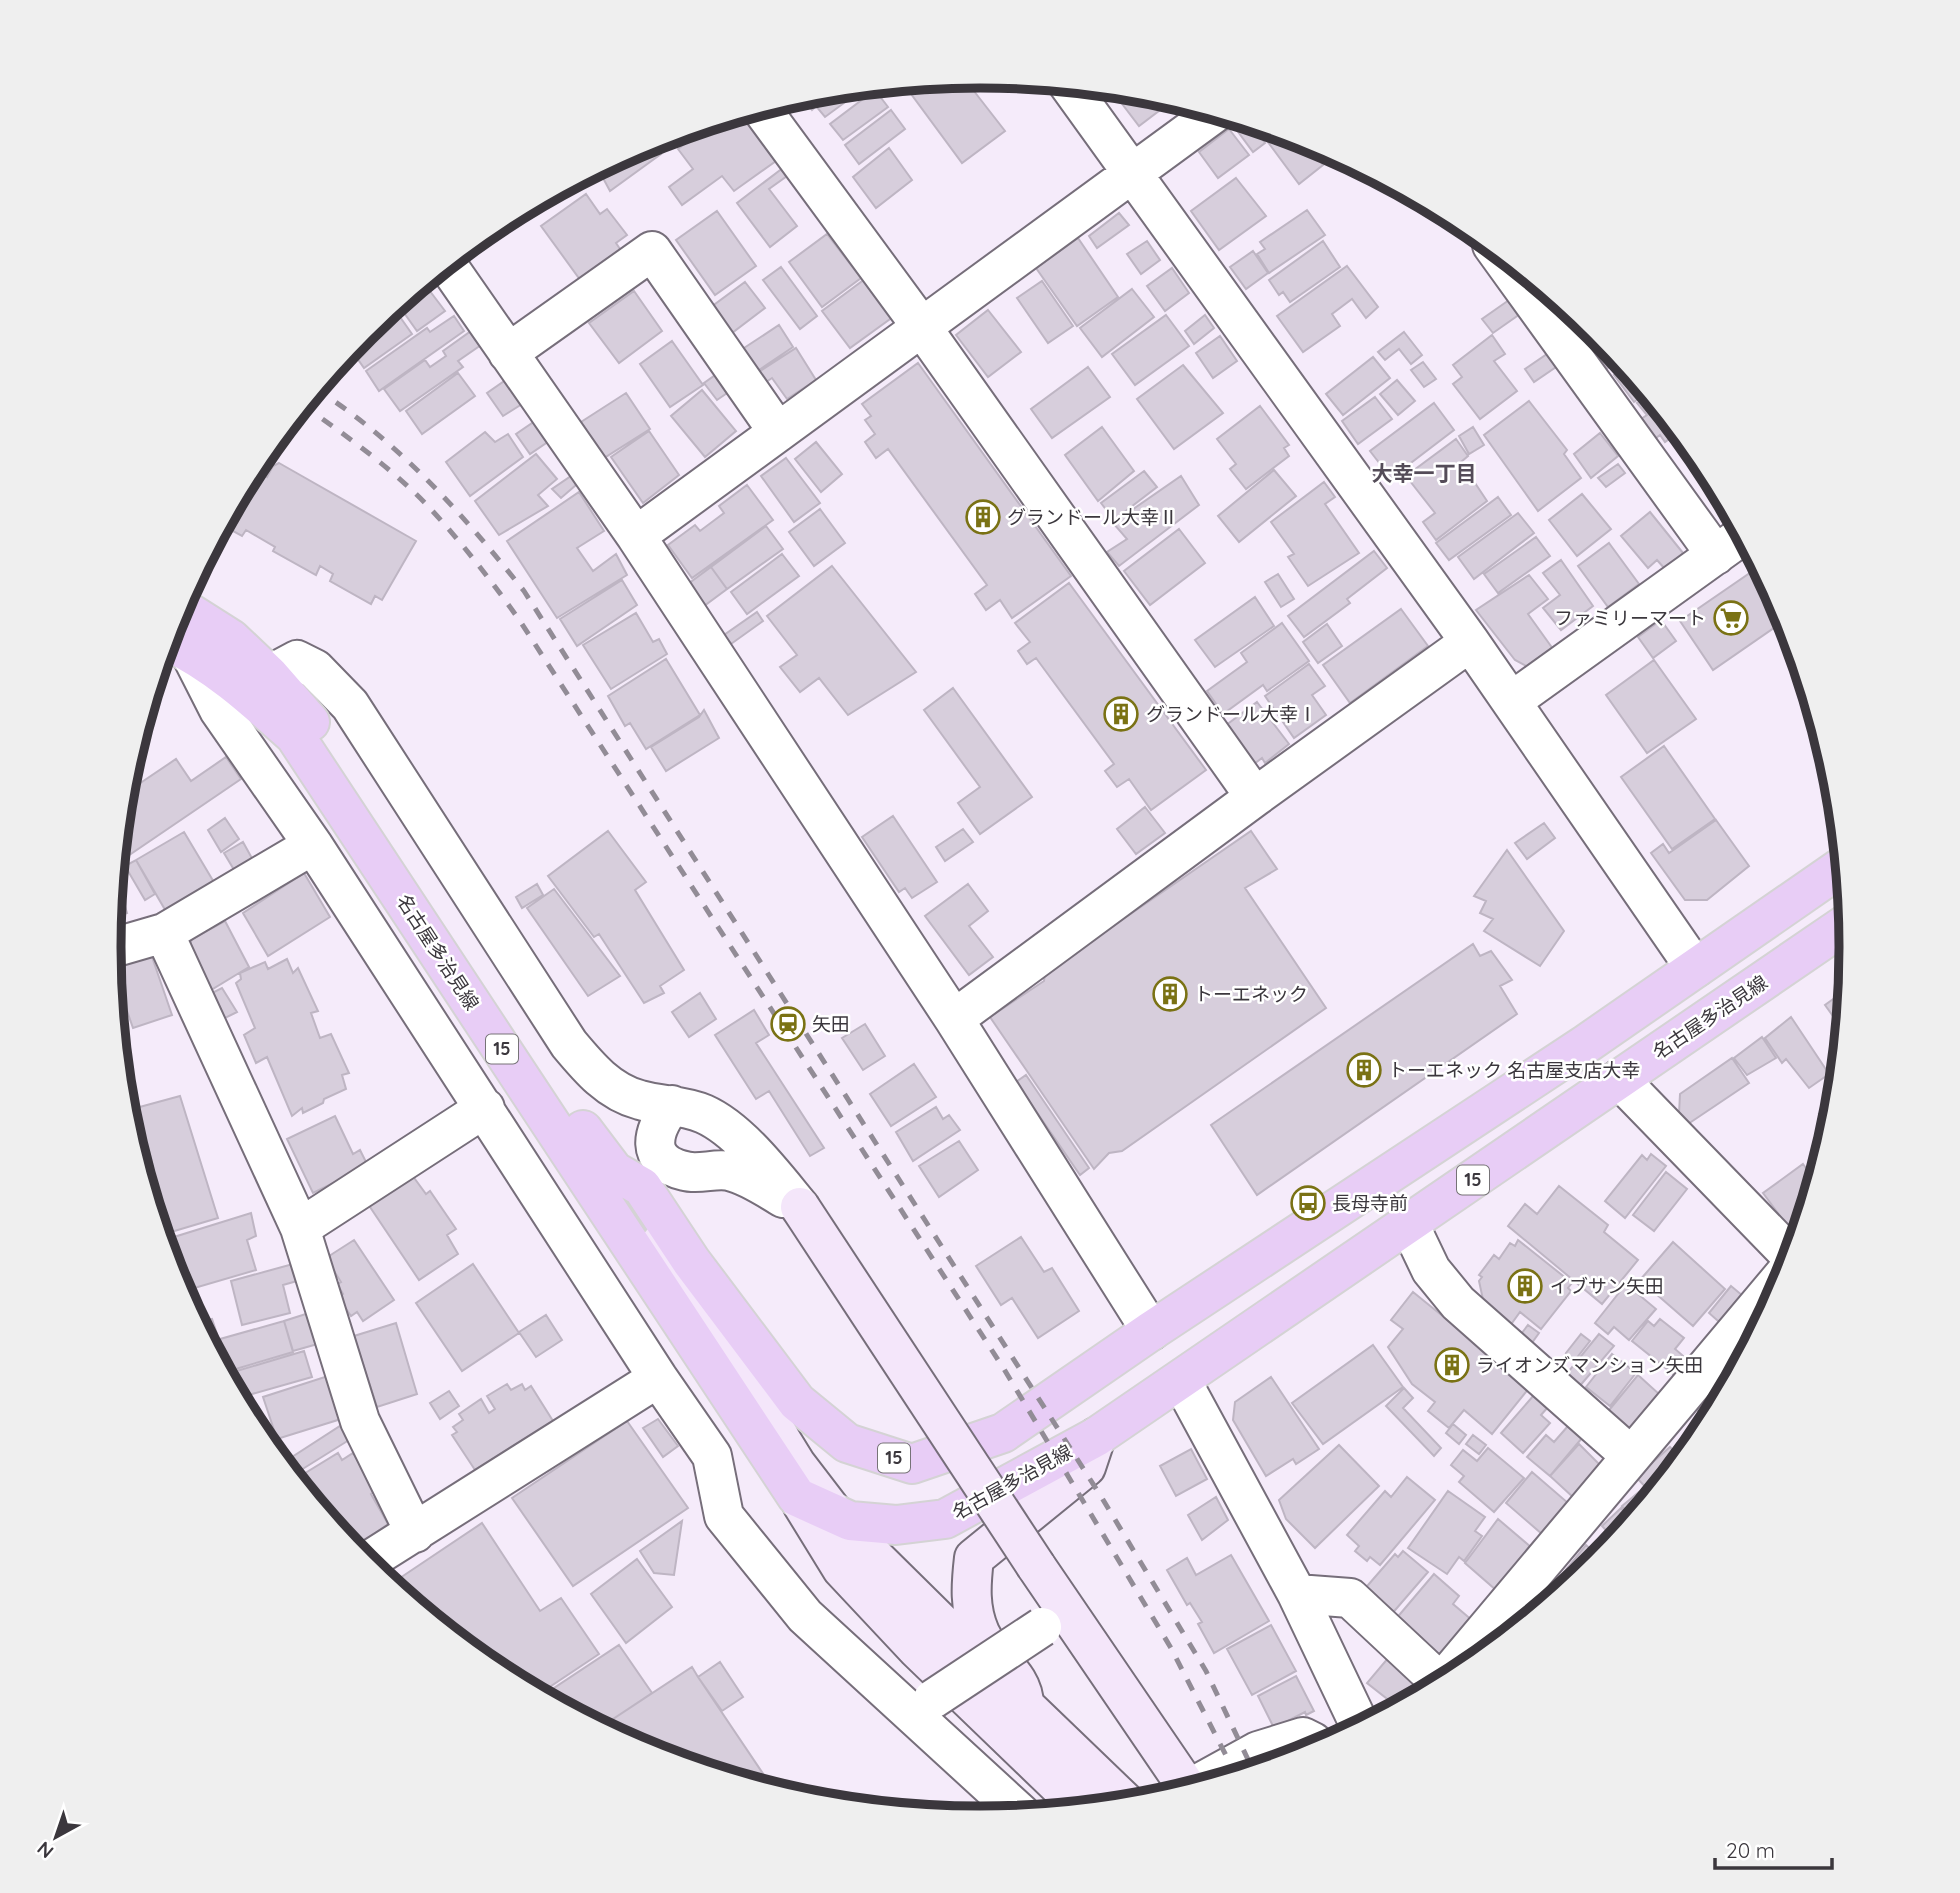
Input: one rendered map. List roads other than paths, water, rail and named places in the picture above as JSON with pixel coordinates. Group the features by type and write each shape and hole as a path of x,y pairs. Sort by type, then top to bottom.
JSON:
{"main road":[{"name":"名古屋多治見線","path":"189,612 231,639 270,675 317,731 379,819 581,1128 614,1171 642,1187 691,1261 797,1402 847,1443 912,1464 1003,1433 1151,1331 1380,1182 1835,871"},
{"name":"名古屋多治見線","path":"178,646 238,685 295,736 797,1497 850,1521 896,1525 944,1519 1096,1437 1838,929"}],"street":[{"path":"1075,93 1470,642 1695,968"},
{"path":"766,115 921,326 1255,797"},
{"path":"636,536 1207,119"},
{"path":"508,353 652,251 778,432"},
{"path":"451,270 636,536 954,1020 1151,1331"},
{"path":"1512,702 1730,545 1517,277"},
{"path":"954,1020 1470,642"},
{"path":"178,646 313,845 658,1378 712,1456 724,1516 806,1616 923,1706 1013,1805"},
{"path":"270,675 297,660 315,669 350,705 569,1044 596,1077 639,1100 705,1114 729,1131 766,1165 800,1207 1036,1566 1053,1619 1182,1781"},
{"path":"121,946 164,933 313,845"},
{"path":"164,933 300,1228 360,1421 415,1532"},
{"path":"1619,1079 1784,1248"},
{"path":"672,1105 654,1134 656,1150 665,1164 686,1172 728,1171 800,1207"},
{"path":"300,1228 485,1108"},
{"path":"614,1171 796,1464 832,1511 863,1546 1117,1794"},
{"path":"1409,1224 1431,1270 1458,1303 1631,1456"},
{"path":"1463,1657 1762,1301"},
{"path":"376,1556 658,1378"},
{"path":"1181,1380 1297,1594 1356,1719"},
{"path":"1024,1705 1024,1689 980,1634 970,1597 974,1558 1086,1466 1096,1437"},
{"path":"797,1497 842,1569 917,1649 1074,1800"},
{"path":"1297,1594 1350,1598 1433,1676"},
{"path":"923,1706 1053,1619"},
{"path":"1225,1769 1258,1751 1303,1737 1309,1740"}],"railway":[{"path":"323,394 375,432 428,481 524,591 1102,1498 1206,1671 1249,1762"},
{"path":"310,410 382,464 425,503 475,560 520,621 1004,1369 1171,1648 1232,1767"}],"place":[{"name":"グランドール大幸Ⅱ","path":"983,517"},
{"name":"ファミリーマート","path":"1731,618"},
{"name":"グランドール大幸Ⅰ","path":"1121,714"},
{"name":"トーエネック","path":"1170,994"},
{"name":"矢田","path":"788,1024"},
{"name":"トーエネック 名古屋支店大幸","path":"1364,1070"},
{"name":"長母寺前","path":"1308,1203"},
{"name":"イブサン矢田","path":"1525,1286"},
{"name":"ライオンズマンション矢田","path":"1452,1365"}],"district":[{"name":"大幸一丁目","path":"1424,474"}]}
